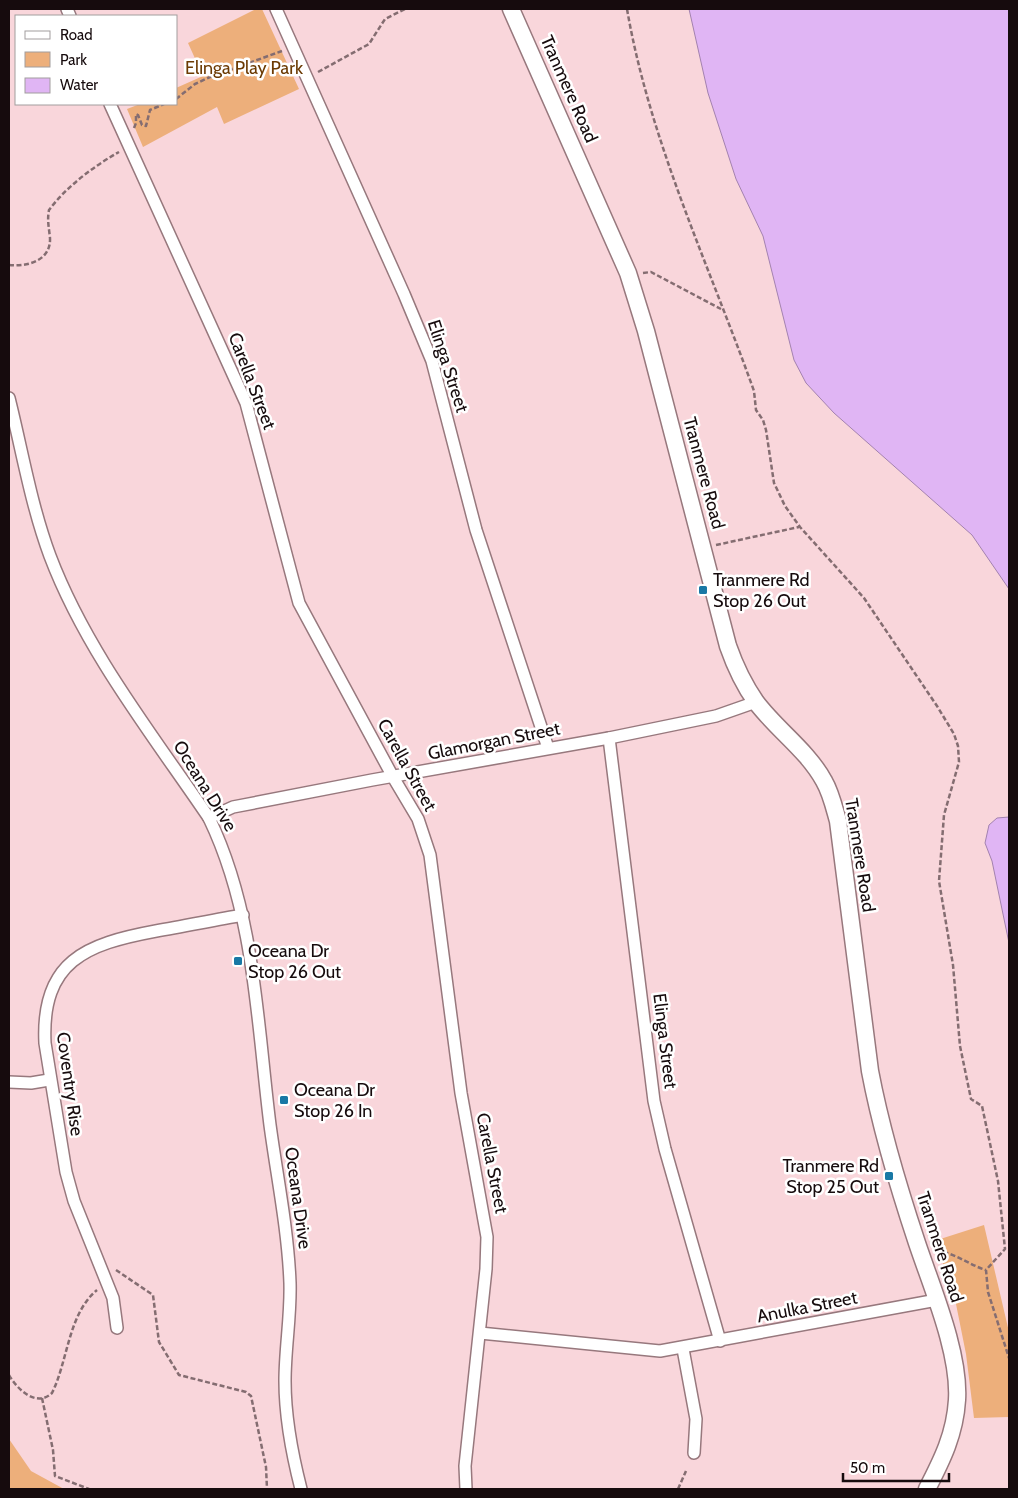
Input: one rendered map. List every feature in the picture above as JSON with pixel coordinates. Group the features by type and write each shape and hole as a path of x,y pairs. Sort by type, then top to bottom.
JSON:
{"street":[{"name":"Elinga Street","path":"276,9 404,294 432,361 476,530 548,748"},
{"name":"Tranmere Road","path":"511,9 628,273 646,331 728,646 736,667 756,702 812,763 825,782 833,802 838,821 870,1071 877,1108 906,1210 937,1300 955,1370 957,1398 955,1420 948,1444 926,1489"},
{"name":"Carella Street","path":"110,105 246,402 299,603 393,777 418,819 424,835 434,878 461,1093 487,1237 480,1334 465,1466 466,1489"},
{"name":"Oceana Drive","path":"9,398 36,512 50,556 70,601 106,666 209,818 228,862 243,915 288,1252 290,1307 286,1360 286,1400 288,1432 301,1489"},
{"name":"Glamorgan Street","path":"209,818 233,808 372,780 609,738 716,716 756,702"},
{"name":"Elinga Street","path":"609,738 654,1101 665,1149 720,1341"},
{"name":"Coventry Rise","path":"116,1328 114,1298 74,1201 66,1172 50,1080 44,1024 47,1004 53,986 64,970 79,955 96,946 119,938 243,915"},
{"path":"9,1082 31,1083 50,1080"},
{"name":"Anulka Street","path":"480,1334 660,1351 683,1349 937,1300"},
{"path":"683,1349 696,1420 694,1453"}],"path":[{"path":"317,73 369,44 386,19 405,9"},
{"path":"627,9 638,63 661,142 754,391 756,410 763,420 774,483 800,527 864,598 937,706 954,734 958,746 959,762 944,815 939,882 953,965 960,1046 972,1099 982,1106 998,1181 1005,1249 986,1270 988,1292 1009,1358"},
{"path":"178,97 195,84 210,77 283,51"},
{"path":"133,128 136,123 136,114 142,125 146,126 150,110 162,105"},
{"path":"9,265 30,265 39,261 50,244 49,210 74,184 106,159 120,151"},
{"path":"639,273 651,272 722,309"},
{"path":"712,546 800,527"},
{"path":"935,1251 947,1252 970,1265 986,1270"},
{"path":"110,1266 153,1296 159,1342 180,1375 246,1392 251,1396 266,1467 267,1489"},
{"path":"9,1375 15,1386 26,1395 42,1398 48,1396 56,1385 78,1318 90,1296 102,1286"},
{"path":"42,1398 53,1450 55,1476 89,1489"},
{"path":"678,1489 686,1471"}],"green space":[{"name":"Elinga Play Park","path":"256,9 262,9 299,89 224,124 217,107 143,147 127,109 137,105 178,105 178,87 203,76 188,43"},
{"path":"984,1225 1009,1332 1009,1417 974,1418 966,1354 953,1289 934,1241"},
{"path":"9,1439 31,1471 64,1489 9,1489"}],"water":[{"path":"689,9 1009,9 1009,589 972,535 834,413 806,383 794,360 763,236 736,179 708,93"},
{"path":"1009,817 1009,943 992,861 985,843 989,825 997,818"}],"place":[{"name":"Tranmere Rd Stop 26 Out","path":"703,590"},
{"name":"Oceana Dr Stop 26 Out","path":"238,961"},
{"name":"Oceana Dr Stop 26 In","path":"284,1100"},
{"name":"Tranmere Rd Stop 25 Out","path":"889,1176"}]}
